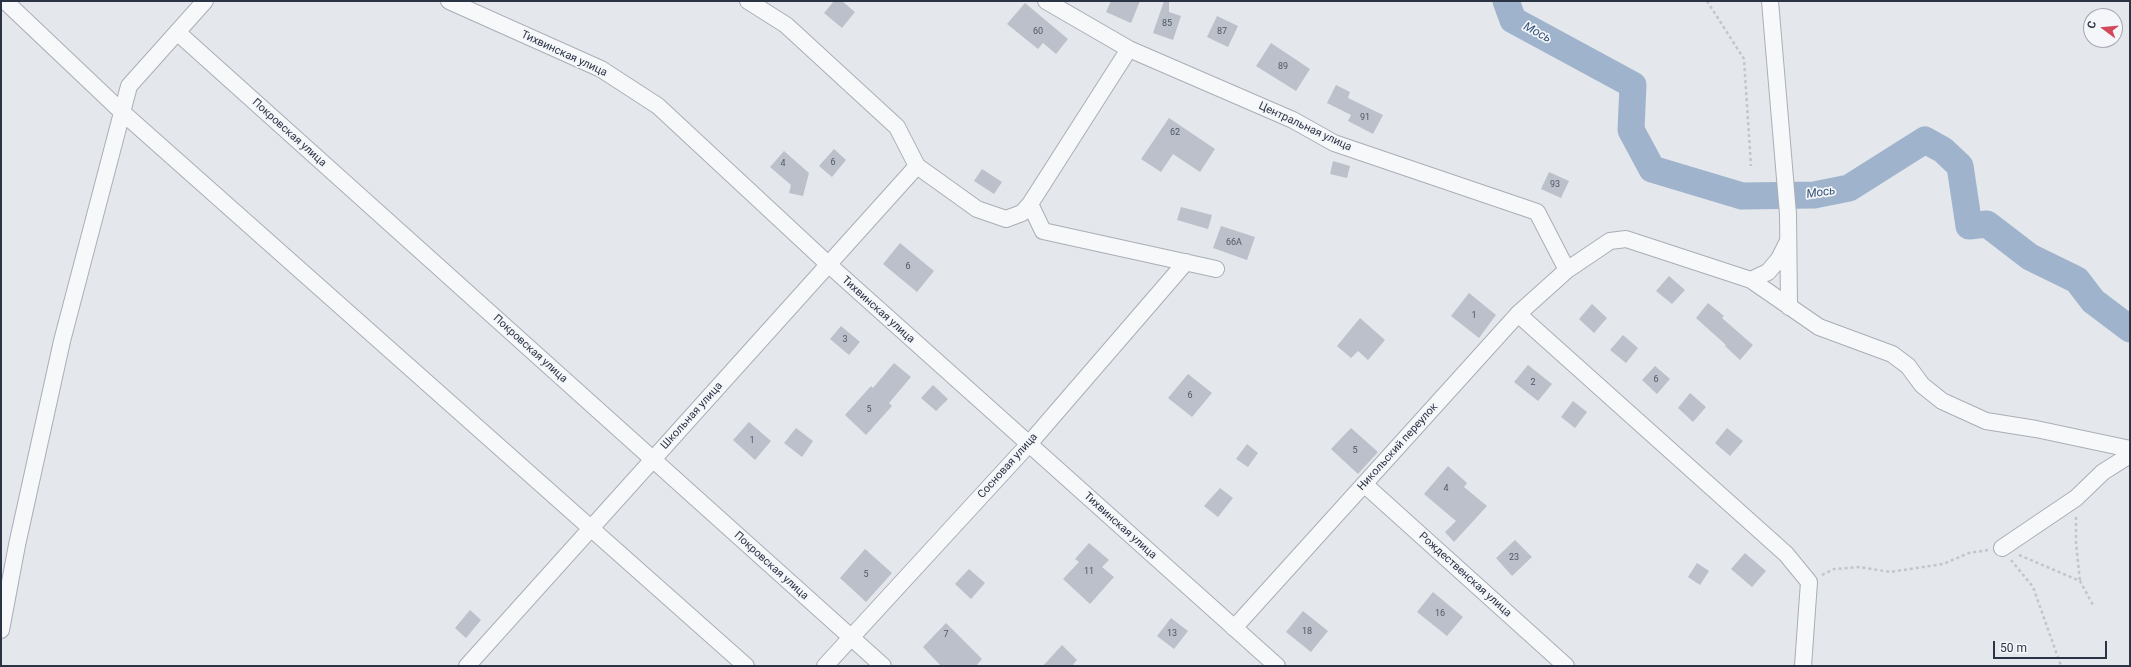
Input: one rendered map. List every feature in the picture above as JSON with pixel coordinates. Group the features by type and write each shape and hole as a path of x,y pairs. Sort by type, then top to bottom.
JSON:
{"street":[{"path":"5,1 122,112 746,666"},
{"path":"1,630 17,545 62,341 128,86 206,1"},
{"name":"Тихвинская улица","path":"449,1 601,69 658,106 828,264 1028,445 1277,666"},
{"path":"748,1 786,25 897,127 917,166 977,209 1006,220 1022,213 1030,204 1129,49"},
{"name":"Центральная улица","path":"1046,1 1129,49 1293,120 1334,143 1537,212 1567,270"},
{"path":"1770,1 1788,214 1789,307"},
{"name":"Покровская улица","path":"177,32 883,666"},
{"name":"Школьная улица","path":"467,666 917,166"},
{"path":"1030,204 1043,231 1216,269"},
{"name":"Никольский переулок","path":"1234,628 1518,314 1567,270 1610,241 1626,239 1750,280 1819,326 1892,354 1908,366 1922,386 1942,401 1986,421 2036,429 2130,449"},
{"path":"1750,280 1768,272 1779,259 1788,240"},
{"name":"Сосновая улица","path":"825,666 1028,445 1186,262"},
{"path":"1518,314 1786,554 1809,582 1803,666"},
{"path":"2002,548 2076,498 2103,472 2130,455"},
{"name":"Рождественская улица","path":"1364,484 1566,666"}],"path":[{"path":"1707,1 1744,59 1751,166"},
{"path":"2076,498 2076,543 2080,581 2094,607"},
{"path":"2002,548 2032,587 2061,666"},
{"path":"1809,582 1834,569 1860,567 1890,572 1943,564 1969,553 2002,548 2080,581"}],"building":[{"path":"834,1 842,1 855,12 842,28 824,13"},
{"path":"1111,1 1140,1 1131,23 1106,12"},
{"path":"1164,1 1169,1 1169,12 1181,16 1173,40 1153,33"},
{"path":"1025,3 1068,39 1056,54 1043,43 1038,49 1007,24"},
{"path":"1217,16 1238,26 1228,47 1207,37"},
{"path":"1271,43 1310,69 1296,91 1256,66"},
{"path":"1336,85 1350,92 1348,98 1383,115 1373,134 1348,121 1351,115 1327,103"},
{"path":"1169,118 1215,149 1200,172 1173,154 1161,172 1141,159"},
{"path":"834,149 846,160 832,177 819,166"},
{"path":"784,151 809,173 803,196 789,193 791,185 770,167"},
{"path":"1333,161 1350,166 1347,178 1330,174"},
{"path":"982,169 1002,182 994,194 974,181"},
{"path":"1549,172 1569,181 1561,198 1541,189"},
{"path":"1181,207 1212,215 1208,229 1177,220"},
{"path":"1221,226 1255,237 1247,260 1213,248"},
{"path":"900,243 934,271 917,292 883,264"},
{"path":"1669,276 1685,290 1672,304 1656,291"},
{"path":"1469,293 1496,315 1479,338 1451,316"},
{"path":"1708,303 1724,316 1722,318 1753,345 1740,360 1696,318"},
{"path":"1592,304 1607,318 1594,333 1579,319"},
{"path":"1360,318 1385,340 1368,360 1358,351 1351,358 1337,346"},
{"path":"841,326 860,342 849,355 830,339"},
{"path":"1623,335 1638,348 1626,363 1610,350"},
{"path":"894,363 911,377 889,403 892,406 866,435 845,415 871,386 873,388"},
{"path":"1528,365 1552,384 1538,401 1514,382"},
{"path":"1655,366 1670,379 1657,394 1642,380"},
{"path":"1188,374 1212,393 1192,417 1168,398"},
{"path":"933,385 948,399 936,411 921,398"},
{"path":"1690,393 1706,407 1693,422 1678,408"},
{"path":"1573,401 1587,412 1575,428 1561,417"},
{"path":"749,422 771,441 755,460 733,440"},
{"path":"796,428 813,441 802,457 784,443"},
{"path":"1351,428 1378,452 1358,474 1331,449"},
{"path":"1727,428 1743,441 1730,456 1715,443"},
{"path":"1247,444 1258,453 1248,467 1236,459"},
{"path":"1448,466 1467,483 1464,487 1487,506 1454,542 1445,532 1456,521 1424,494"},
{"path":"1220,488 1233,498 1218,517 1204,506"},
{"path":"1515,540 1532,557 1512,576 1496,558"},
{"path":"1089,543 1109,560 1102,567 1114,577 1090,604 1063,579 1079,562 1075,559"},
{"path":"865,549 892,573 866,602 840,578"},
{"path":"1745,553 1766,571 1752,587 1731,569"},
{"path":"1697,563 1709,571 1700,585 1688,577"},
{"path":"969,569 985,583 971,599 955,584"},
{"path":"1433,592 1463,617 1447,636 1417,612"},
{"path":"470,610 481,620 466,638 455,628"},
{"path":"1303,611 1328,631 1311,652 1286,632"},
{"path":"1171,618 1188,631 1174,649 1157,636"},
{"path":"946,623 982,659 976,666 941,666 923,647"},
{"path":"1062,645 1077,660 1072,666 1043,666"}],"waterway":[{"name":"Мось","path":"1506,1 1513,20 1633,85 1631,130 1652,169 1742,196 1814,195 1849,188 1925,140 1943,150 1960,166 1969,226 1987,224 2030,257 2077,280 2093,301 2130,329"}]}
